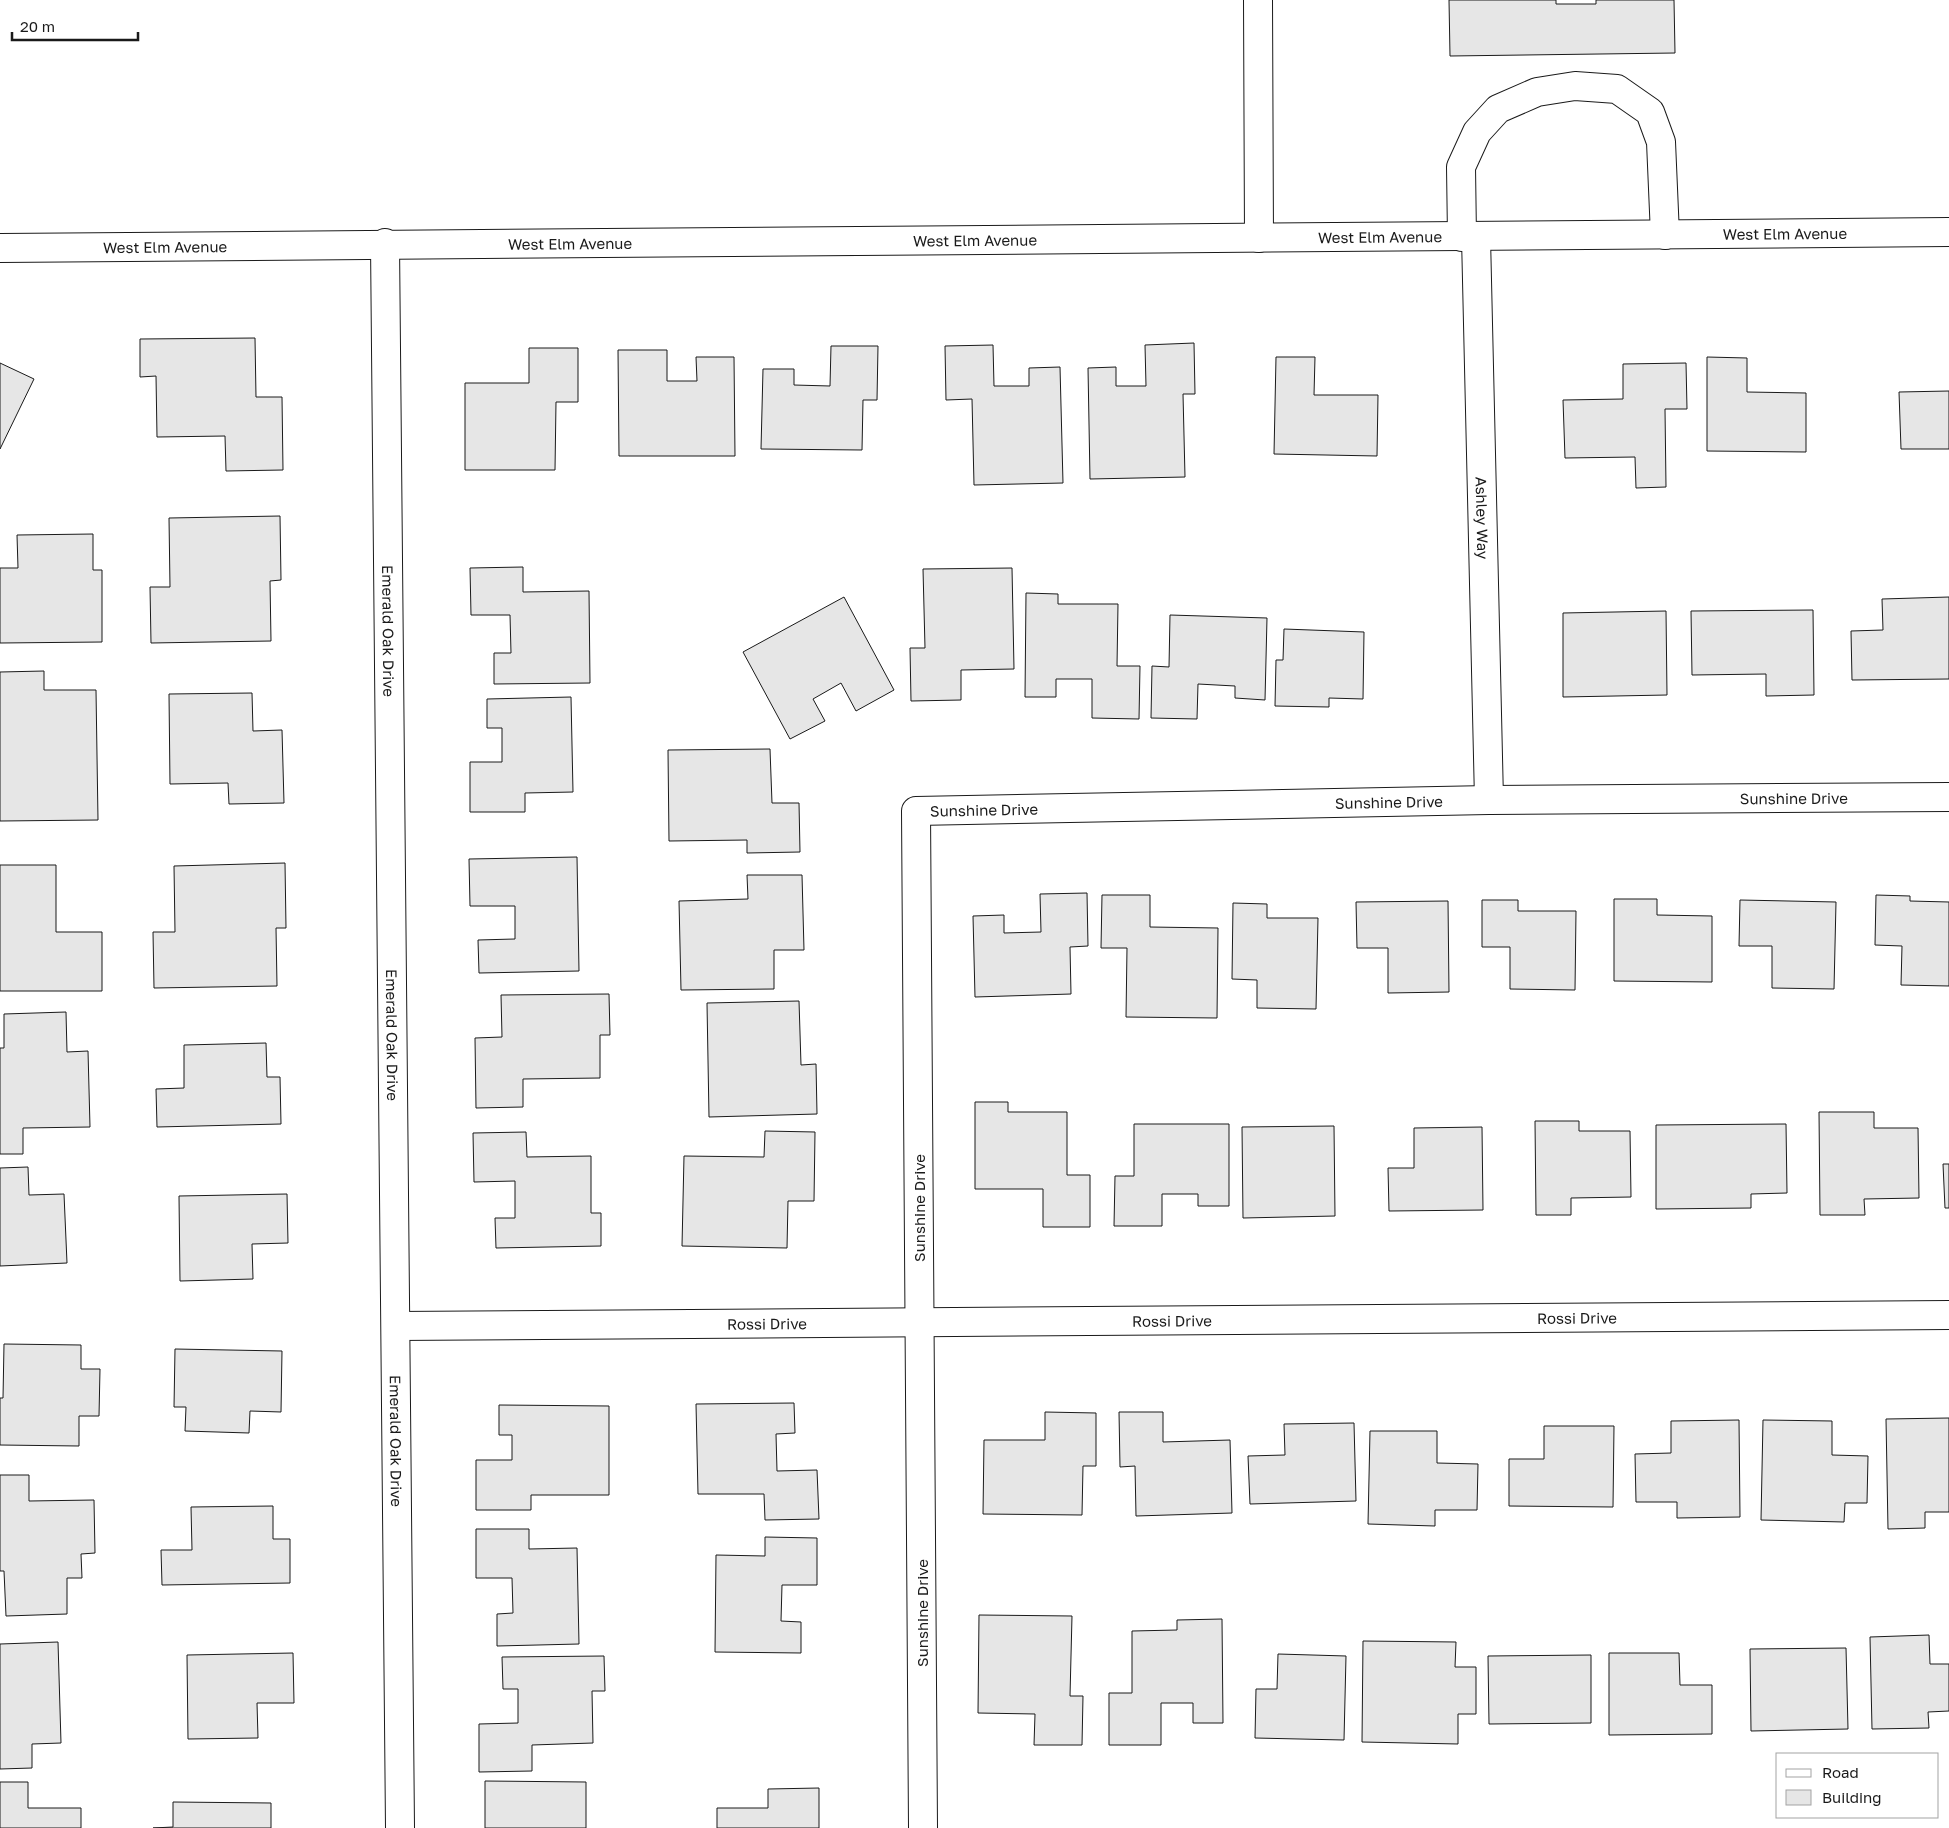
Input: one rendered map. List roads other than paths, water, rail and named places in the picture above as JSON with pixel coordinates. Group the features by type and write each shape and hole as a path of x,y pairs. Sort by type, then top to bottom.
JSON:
{"street":[{"path":"1258,0 1259,238"},
{"name":"Ashley Way","path":"1489,800 1469,237 1461,167 1477,132 1498,109 1537,92 1574,86 1617,89 1650,112 1661,142 1665,235"},
{"name":"West Elm Avenue","path":"0,248 385,243 1469,237 1949,232"},
{"name":"Emerald Oak Drive","path":"385,243 400,1828"},
{"name":"Sunshine Drive","path":"923,1828 916,811 1489,800 1949,797"},
{"name":"Rossi Drive","path":"396,1326 1949,1315"}]}
